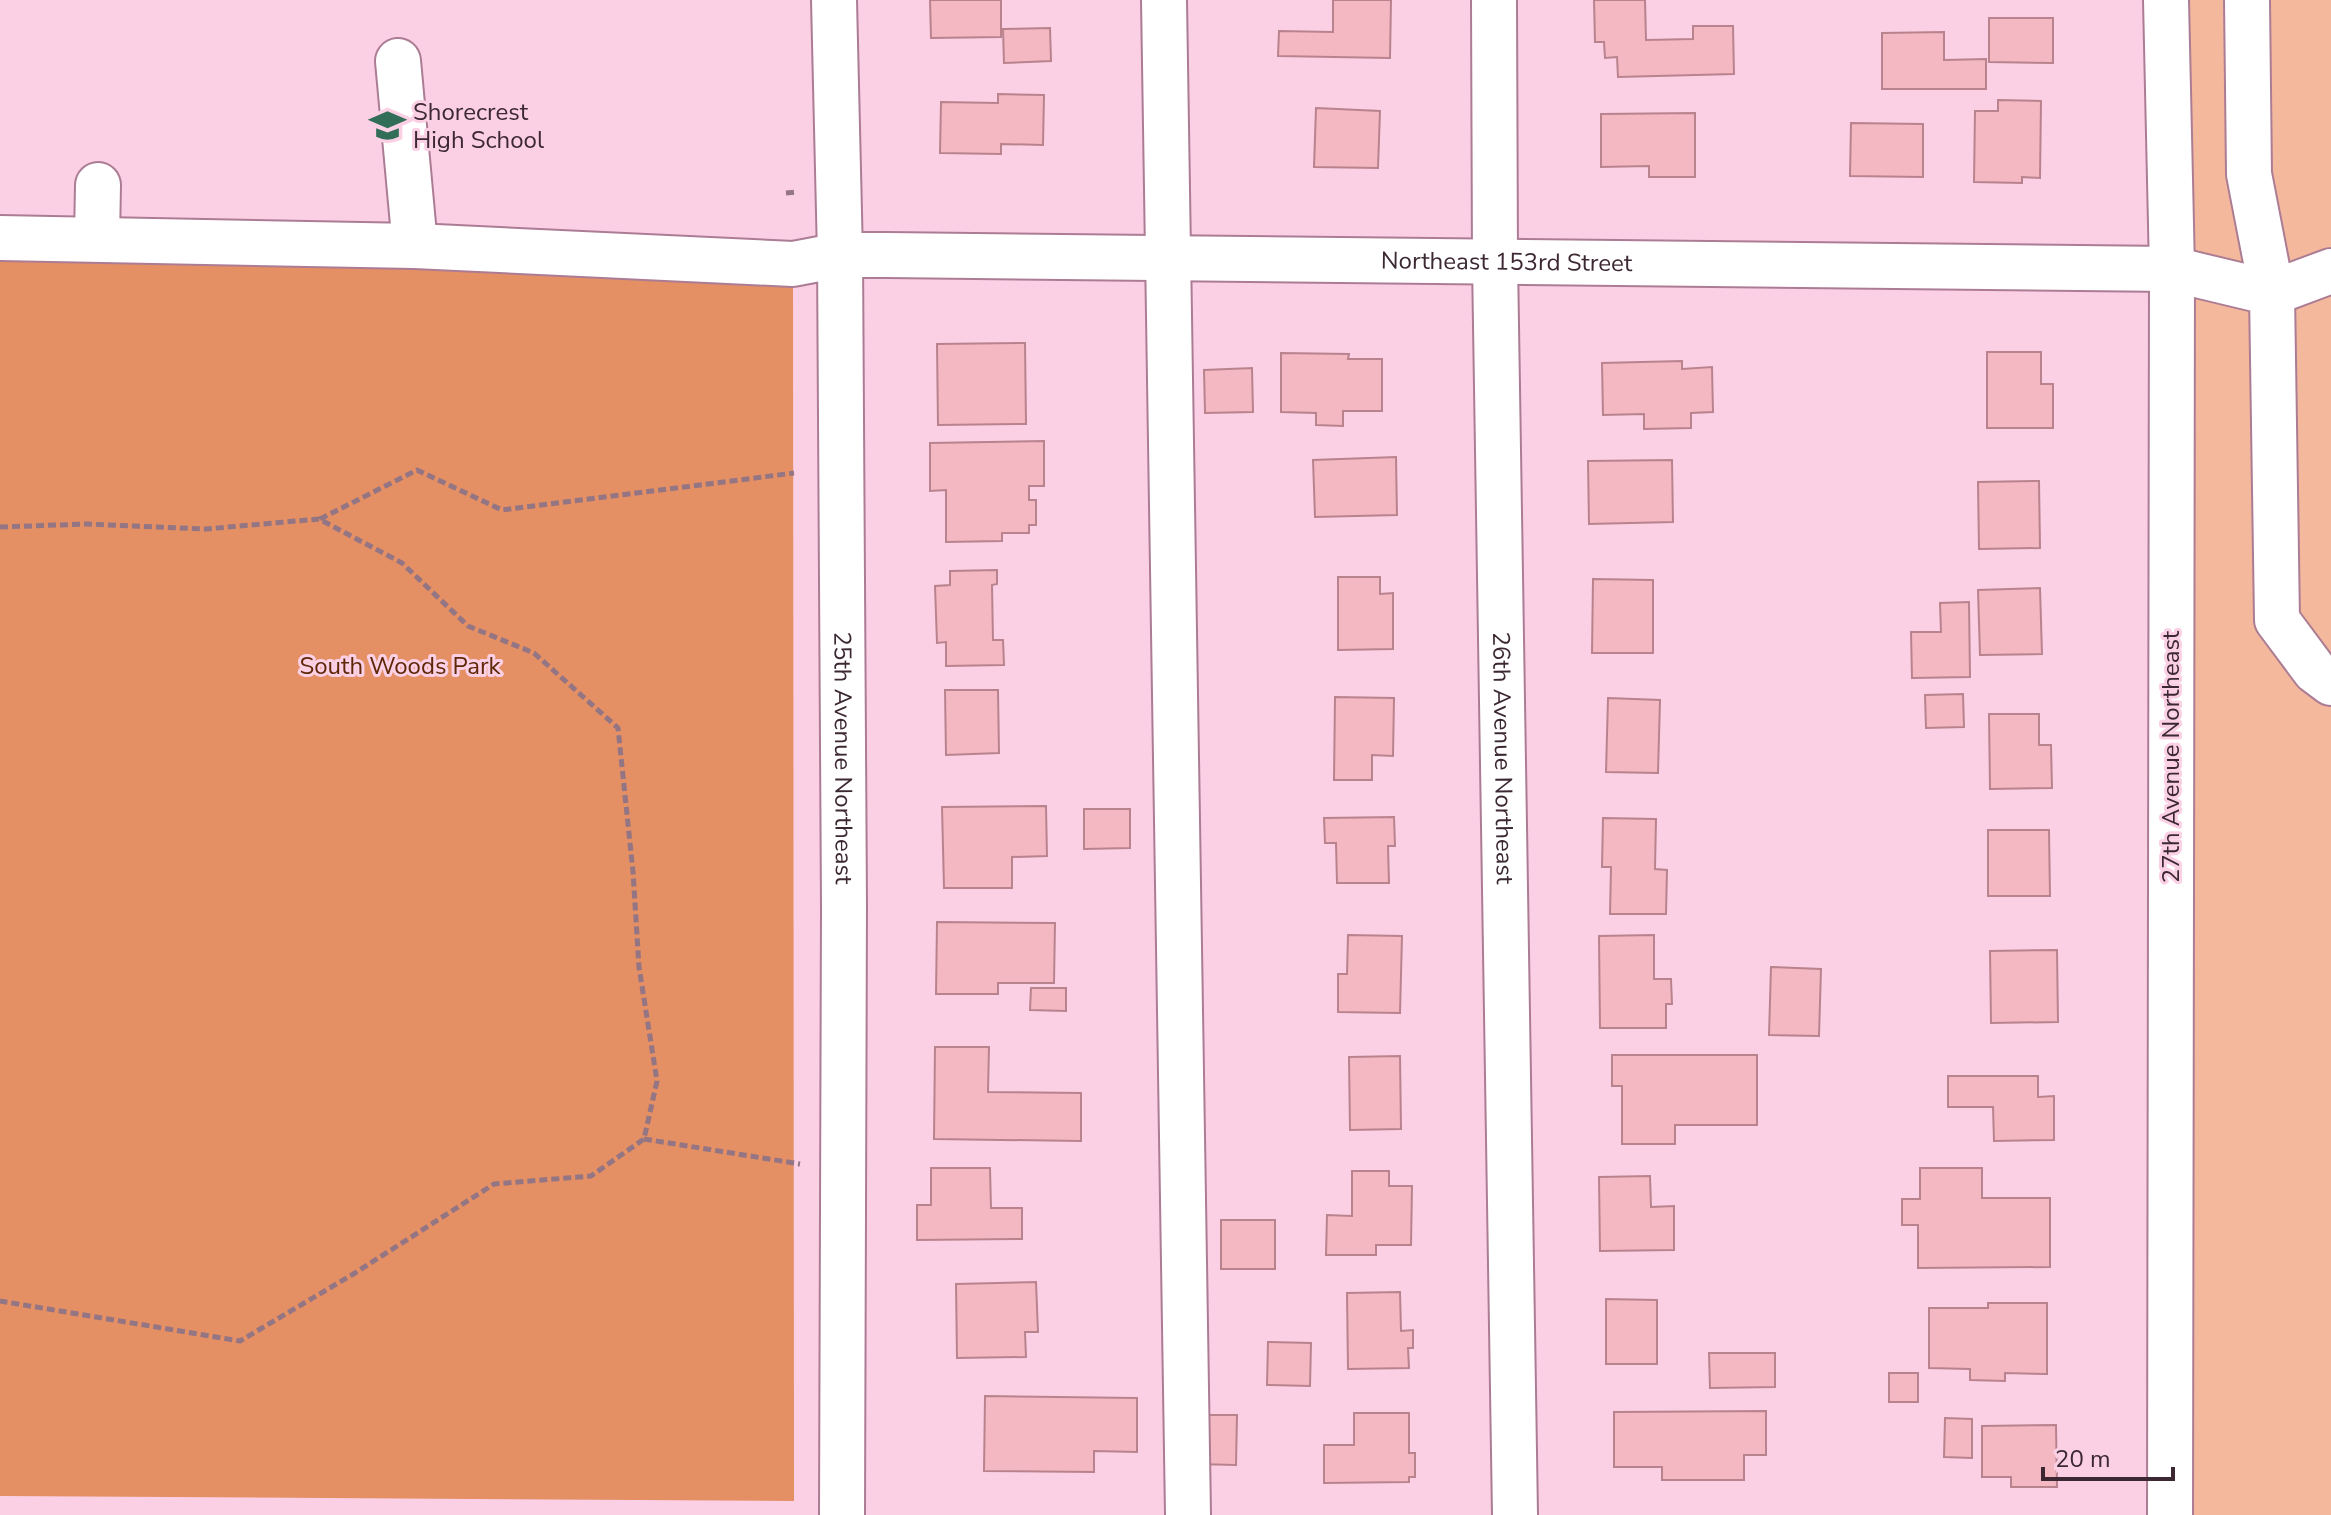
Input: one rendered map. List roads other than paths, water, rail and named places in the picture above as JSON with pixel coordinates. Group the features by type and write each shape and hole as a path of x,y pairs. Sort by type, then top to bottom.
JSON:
{"street":[{"name":"25th Avenue Northeast","path":"834,0 840,255 844,906 842,1515"},
{"path":"1164,0 1188,1515"},
{"name":"26th Avenue Northeast","path":"1494,0 1495,262 1515,1515"},
{"name":"27th Avenue Northeast","path":"2166,0 2172,269 2170,1515"},
{"path":"2247,0 2249,174 2272,293 2277,620 2315,671 2331,683"},
{"path":"398,61 415,246"},
{"path":"97,238 98,185"},
{"name":"Northeast 153rd Street","path":"0,238 415,246 793,264 840,255 2172,269 2272,293"},
{"path":"2272,293 2331,271"}],"place":[{"name":"Shorecrest High School","path":"387,126"}],"park label":[{"name":"South Woods Park","path":"400,666"}]}
